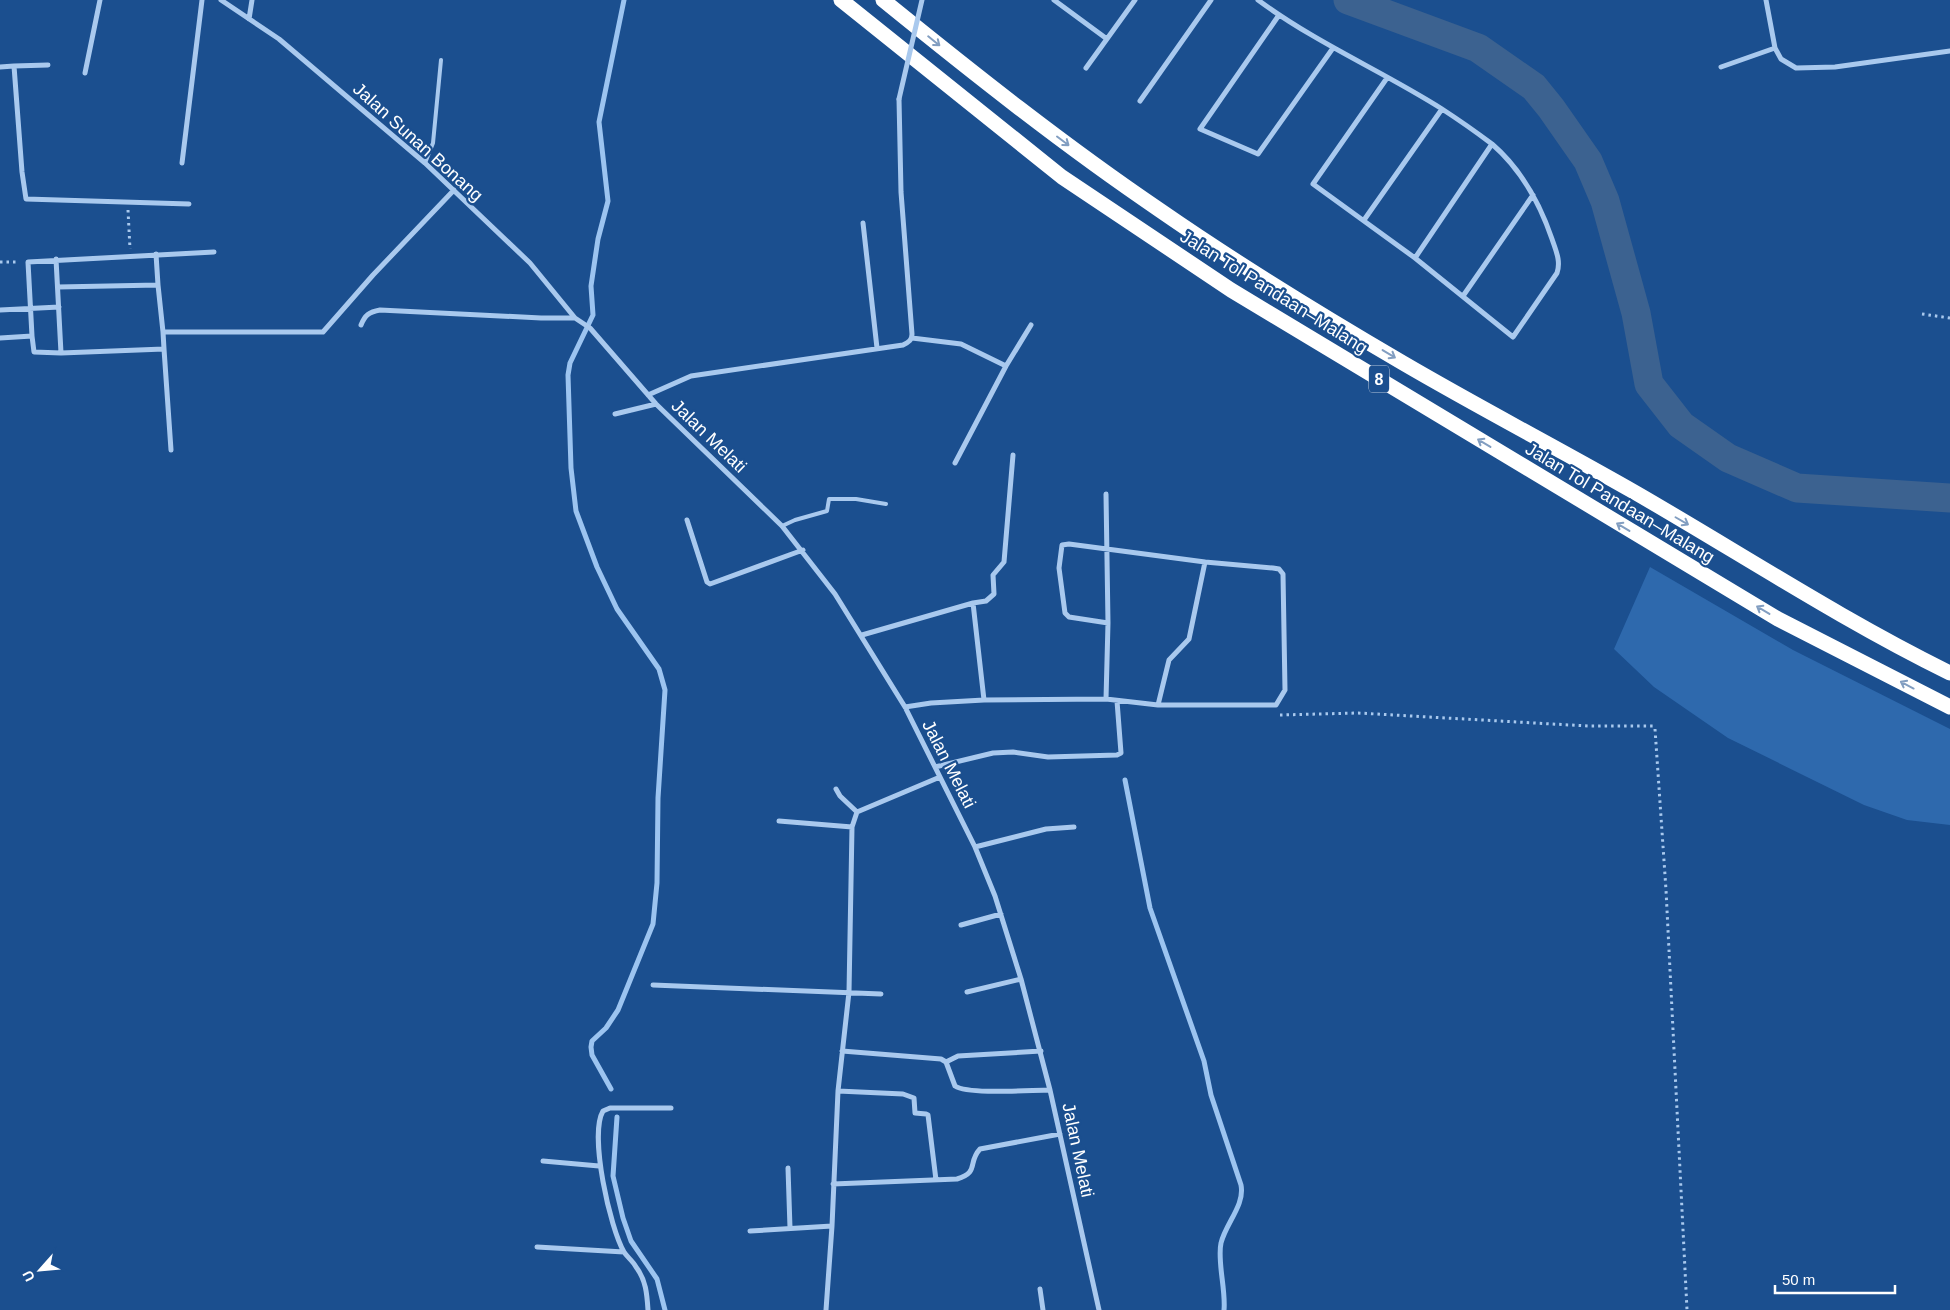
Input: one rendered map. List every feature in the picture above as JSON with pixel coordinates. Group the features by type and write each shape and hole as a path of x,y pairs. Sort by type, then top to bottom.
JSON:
{"highway":[{"name":"Jalan Tol Pandaan–Malang","path":"841,0 1062,176 1231,290 1778,619 1950,707"},
{"name":"Jalan Tol Pandaan–Malang","path":"882,0 963,65 1074,149 1161,212 1270,282 1404,364 1636,493 1898,648 1950,673"}],"street":[{"path":"86,73 100,0"},
{"path":"182,163 202,0"},
{"name":"Jalan Sunan Bonang","path":"221,0 279,39 425,163 530,264 575,318 582,322"},
{"path":"249,19 252,0"},
{"path":"912,338 901,192 899,99 922,0"},
{"path":"1054,0 1108,39"},
{"path":"1086,68 1135,0"},
{"path":"1140,101 1212,0"},
{"path":"1258,0 1333,48 1387,78 1442,109 1506,156 1543,213 1560,264 1557,273 1513,337 1415,258 1313,184 1387,78"},
{"path":"1766,0 1775,48 1786,64 1803,69 1845,66 1950,51"},
{"path":"1279,15 1200,129 1258,154 1333,48"},
{"path":"1721,67 1775,48"},
{"path":"0,67 48,65"},
{"path":"14,66 22,172 26,199 189,204"},
{"path":"1364,220 1442,109"},
{"path":"1415,258 1492,144"},
{"path":"163,332 323,332 373,275 454,190"},
{"path":"1463,296 1533,195"},
{"path":"863,223 877,348"},
{"path":"164,349 61,353 34,352 28,262 214,252"},
{"path":"156,254 171,450"},
{"path":"56,260 61,353"},
{"path":"58,288 158,285"},
{"path":"0,310 59,307"},
{"path":"361,324 364,317 370,312 380,310 575,318"},
{"name":"Jalan Melati","path":"582,322 590,328 656,404 785,524 862,635 905,707 975,847 1001,914 1041,1051 1099,1310"},
{"path":"955,463 1006,366 1031,325"},
{"path":"0,338 32,336"},
{"path":"648,395 691,376 903,345 912,338 961,344 1006,366"},
{"path":"615,414 656,404"},
{"path":"862,635 973,603 986,601 994,594 993,574 1004,562 1013,455"},
{"path":"1106,494 1108,623 1106,700"},
{"path":"686,520 707,582 710,584 802,550"},
{"path":"905,707 931,703 984,700 1106,700 1117,705 1272,706 1276,705 1285,690 1282,571 1273,568 1205,562 1069,544 1062,545 1059,568 1065,613 1069,617 1108,623"},
{"path":"1158,705 1170,660 1189,639 1205,562"},
{"path":"973,603 984,700"},
{"path":"935,767 993,753 1013,752 1048,756 1118,755 1121,753 1117,705"},
{"path":"826,1310 838,1092 849,992 852,827 857,812 940,777"},
{"path":"836,789 840,796 857,812"},
{"path":"779,822 852,827"},
{"path":"975,847 1046,829 1074,827"},
{"path":"961,925 1001,914"},
{"path":"967,992 1020,979"},
{"path":"653,985 881,994"},
{"path":"842,1051 941,1059 946,1062 955,1086 960,1089 975,1091 1050,1090"},
{"path":"946,1062 958,1056 1041,1051"},
{"path":"838,1092 903,1094 914,1098 915,1113 928,1116 936,1180"},
{"path":"648,1310 647,1286 637,1267 624,1252 613,1227 599,1166 599,1121 603,1110 610,1108 671,1108"},
{"path":"833,1184 957,1179 967,1176 971,1172 976,1153 980,1149 1060,1134"},
{"path":"543,1161 599,1166"},
{"path":"788,1168 790,1228"},
{"path":"750,1231 832,1226"},
{"path":"537,1247 624,1252"},
{"path":"1040,1289 1043,1310"}],"lane":[{"path":"425,163 433,143 441,60"},
{"path":"785,524 827,511 829,499 856,498 886,504"}],"path":[{"path":"127,202 131,255"},
{"path":"0,262 28,262"},
{"path":"1922,314 1950,318"},
{"path":"1280,699 1276,715 1358,714 1441,717 1588,726 1653,726 1655,729 1666,890 1686,1310"}],"shaded area":[{"path":"1650,567 1793,650 1950,729 1950,825 1907,820 1864,805 1728,738 1654,687 1614,649"}],"waterway":[{"path":"611,1089 592,1055 591,1047 592,1041 606,1028 618,1010 653,924 657,883 658,798 665,690 659,669 617,609 597,567 576,511 571,468 568,375 570,363 593,315 591,286 598,239 608,201 599,122 624,0"},
{"path":"1348,0 1478,48 1534,87 1551,108 1588,161 1605,201 1636,313 1649,384 1681,425 1728,458 1797,488 1950,498"},
{"path":"1125,780 1150,908 1204,1061 1211,1095 1241,1185 1238,1207 1223,1236 1220,1250 1224,1310"},
{"path":"617,1117 613,1176 623,1218 631,1241 657,1279 665,1310"}]}
